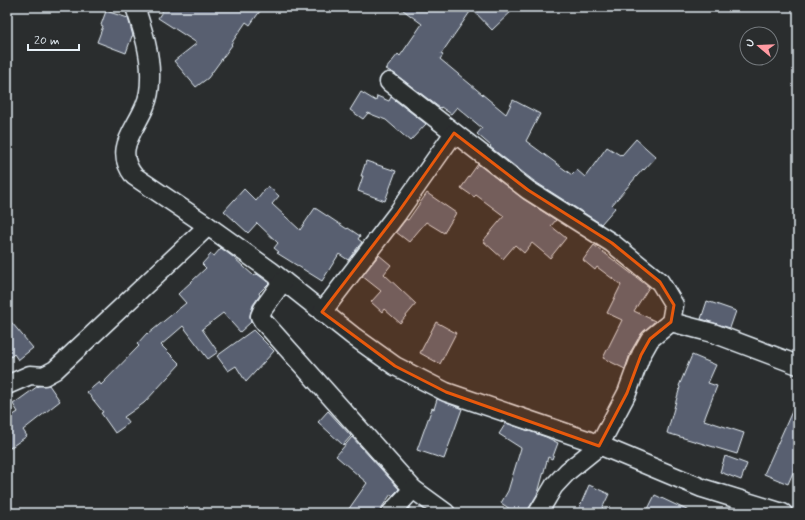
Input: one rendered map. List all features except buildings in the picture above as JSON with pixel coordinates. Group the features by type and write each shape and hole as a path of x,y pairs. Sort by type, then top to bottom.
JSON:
{"street":[{"path":"135,7 147,49 150,79 145,105 126,144 124,153 128,169 134,176 271,271 353,336 394,366 446,392 587,440 702,488 783,513"},
{"path":"389,82 528,190 612,243 660,282 674,305 671,322 650,339 641,355 626,393 599,446 568,471 554,486 538,513"},
{"path":"322,312 397,214 454,133"},
{"path":"7,385 30,375 44,376 55,370 208,226"},
{"path":"283,281 262,309 260,316 263,321 413,489 446,513"},
{"path":"671,322 714,334 798,364"},
{"path":"391,513 413,489"}],"highlighted area":[{"path":"454,133 528,190 612,243 660,282 674,305 671,322 650,339 641,355 627,393 599,446 446,392 395,366 322,312 397,214"}]}
